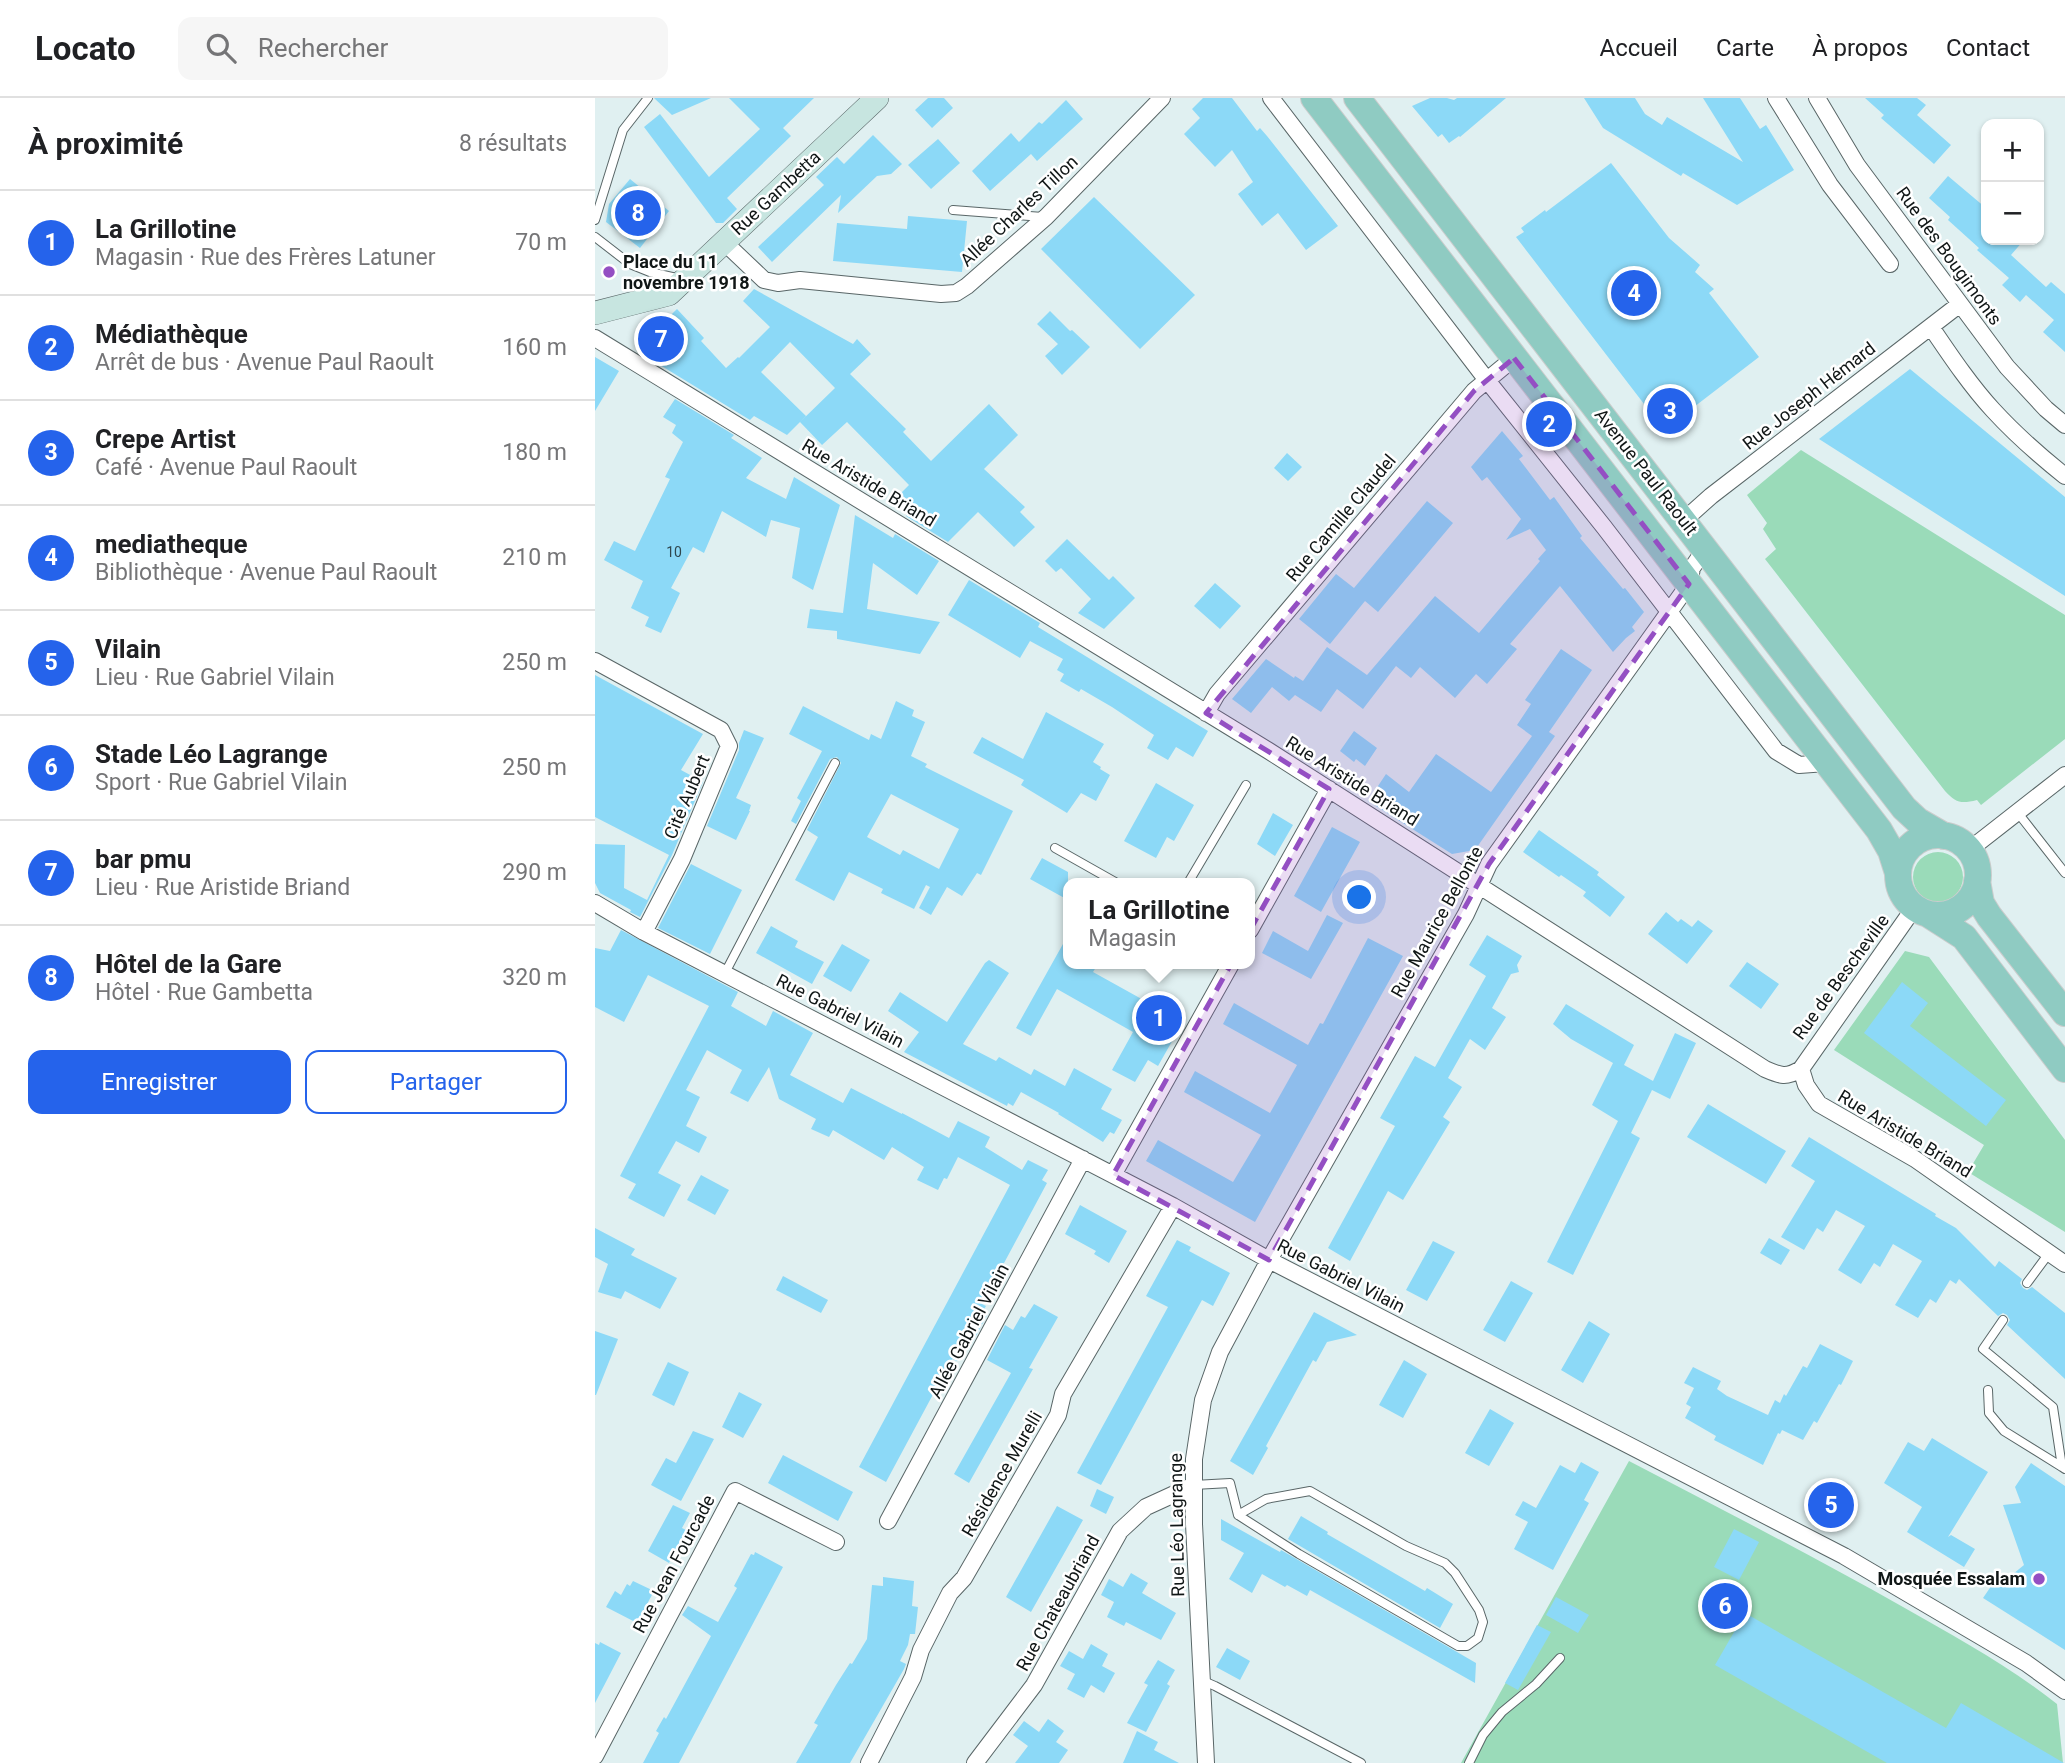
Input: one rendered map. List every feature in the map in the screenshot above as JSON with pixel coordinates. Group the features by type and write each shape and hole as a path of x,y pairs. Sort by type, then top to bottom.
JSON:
{"main road":[{"name":"Rue Gambetta","path":"595,313 669,294 877,98"},
{"name":"Avenue Paul Raoult","path":"1314,98 1884,837 1898,873"},
{"name":"Avenue Paul Raoult","path":"1357,98 1904,808 1918,821 1944,836"},
{"path":"2065,1013 1981,903 1974,860 1969,850 1960,842 1944,836 1922,839 1912,844 1900,863 1898,873 1903,895 1921,911 1968,942 2065,1069"},
{"path":"1921,911 1939,915 1960,908 1968,901 1977,881"}],"street":[{"name":"Allée Charles Tillon","path":"724,242 764,281 778,283 800,280 941,294 955,293 967,286 1046,217 1162,98"},
{"path":"1271,98 1776,751 1799,765 1826,763"},
{"path":"1776,98 1830,185 1890,264"},
{"name":"Rue des Bougimonts","path":"1817,98 1857,165 2007,367 2046,409 2065,425"},
{"name":"Rue Joseph Hémard","path":"1683,521 1711,496 1960,304"},
{"path":"1931,327 1991,408 2033,450 2065,476"},
{"name":"Rue Aristide Briand","path":"595,338 1329,789 1765,1069 1779,1075 1791,1075 1801,1069 1806,1085 1818,1104 1915,1159 2065,1264"},
{"name":"Rue Camille Claudel","path":"1206,713 1217,694 1474,391 1514,358"},
{"name":"Rue Maurice Bellonte","path":"1269,1260 1466,914 1489,864 1689,584 1692,568 1705,549"},
{"name":"Cité Aubert","path":"595,661 721,730 729,746 682,859 644,932"},
{"path":"1969,850 2065,775"},
{"path":"1255,921 1329,789"},
{"name":"Rue Gabriel Vilain","path":"595,903 644,932 1173,1206 1269,1260 1844,1556 2026,1663 2065,1691"},
{"name":"Rue de Bescheville","path":"1801,1069 1921,911"},
{"path":"1113,1175 1228,969"},
{"name":"Allée Gabriel Vilain","path":"888,1521 1083,1159"},
{"name":"Résidence Murelli","path":"869,1763 913,1677 921,1650 950,1593 964,1578 1058,1415 1063,1394 1173,1206"},
{"name":"Rue Léo Lagrange","path":"1206,1763 1194,1524 1195,1445 1203,1400 1220,1352 1269,1260"},
{"name":"Rue Chateaubriand","path":"975,1763 1034,1685 1120,1531 1146,1507 1194,1485"},
{"name":"Rue Jean Fourcade","path":"595,1756 734,1491 836,1542"}],"lane":[{"path":"595,219 623,130 648,98"},
{"path":"953,210 1046,217"},
{"path":"595,237 630,264 650,272 684,279"},
{"path":"725,973 835,762"},
{"path":"1191,878 1246,785"},
{"path":"2018,813 2065,873"},
{"path":"1055,848 1108,878"},
{"path":"2027,1283 2050,1252"},
{"path":"2003,1320 1983,1349 2053,1407 2063,1468"},
{"path":"1988,1390 1989,1413 2004,1431 2063,1468"},
{"path":"1194,1485 1230,1483 1238,1515 1299,1554 1458,1646 1467,1646 1478,1638 1483,1622 1479,1610 1455,1573 1445,1563 1406,1546 1310,1491 1266,1499 1238,1515"},
{"path":"1469,1763 1483,1735 1502,1712 1536,1684 1560,1658"},
{"path":"1201,1680 1361,1763"}],"highlighted area":[{"path":"1514,358 1689,584 1489,864 1269,1260 1113,1175 1329,789 1206,713 1474,391"}],"green space":[{"path":"1801,450 2065,615 2065,739 1981,805 1977,800 1959,802 1945,791 1765,559 1776,549 1763,529 1767,523 1747,495"},
{"path":"1938,852 1956,859 1963,877 1956,895 1938,902 1920,895 1913,877 1920,859"},
{"path":"1905,951 1929,957 2065,1140 2065,1232 1968,1172 1984,1145 1834,1050"},
{"path":"1629,1461 1869,1588 2020,1677 2057,1704 2063,1763 1461,1763"}],"building":[{"path":"654,98 711,98 672,115"},
{"path":"729,98 814,98 783,128 791,136 727,198 737,209 723,223 716,223 644,127 660,114 709,177 760,129"},
{"path":"928,98 944,98 953,108 932,128 915,110"},
{"path":"1203,98 1232,98 1257,131 1260,128 1267,136 1338,226 1306,250 1278,213 1262,226 1238,194 1253,182 1232,150 1215,167 1184,134 1200,118 1192,109"},
{"path":"1430,98 1506,98 1460,137 1449,143 1442,134 1438,137 1412,106"},
{"path":"1584,98 1635,98 1645,114 1662,125 1667,117 1743,162 1703,98 1740,98 1760,129 1766,125 1794,170 1737,205 1683,173 1681,176 1603,128"},
{"path":"1865,98 1917,98 1926,105 1917,115 1951,145 1934,164 1881,118 1884,115"},
{"path":"1066,100 1083,119 1037,161 1031,154 990,191 972,171 1011,133 1019,142"},
{"path":"873,135 902,164 891,174 877,176 838,213 841,195 772,262 758,247 824,185 816,177 837,157 844,164"},
{"path":"938,139 960,163 931,189 908,165"},
{"path":"1611,163 1669,238 1700,265 1695,272 1714,289 1709,293 1759,357 1664,430 1516,237 1524,232 1521,228"},
{"path":"1948,176 1981,204 1981,245 2020,245 2011,255 2046,287 2051,282 2065,294 2065,352 2043,332 2054,320 2026,295 2020,302 2002,285 2009,278 1977,250 1979,248 1948,220 1950,217 1929,198"},
{"path":"630,179 669,211 640,248 606,222 609,204"},
{"path":"1094,197 1195,295 1140,349 1041,249"},
{"path":"908,216 967,221 962,272 833,261 837,223 907,229"},
{"path":"754,289 853,344 857,339 871,354 850,374 906,429 903,432 931,461 989,404 1018,435 984,469 1025,507 1020,512 1035,527 1014,547 978,512 948,542 906,516 910,509 894,500 909,485 847,422 822,445 800,422 787,435 754,416 750,420 642,354 640,345 677,309 704,338 701,341 726,368 770,327 743,301","holes":["790,342 835,388 800,422 806,416 761,372"]},
{"path":"1050,311 1090,347 1062,375 1045,356 1058,344 1037,324"},
{"path":"595,357 619,371 595,411"},
{"path":"1910,369 2065,497 2065,596 1819,439"},
{"path":"675,399 734,435 731,438 762,458 746,478 786,499 794,477 840,505 813,590 792,578 800,528 771,520 766,537 722,511 704,553 693,547 671,588 680,593 661,633 645,626 649,617 631,608 643,581 604,560 614,541 635,551 670,479 665,477 683,442 672,433 676,425 663,417"},
{"path":"1502,431 1523,456 1519,459 1550,500 1554,497 1582,536 1580,538 1644,612 1632,627 1635,631 1613,652 1560,586 1510,644 1517,649 1487,684 1476,674 1455,698 1420,667 1411,678 1396,666 1363,709 1337,689 1321,712 1295,695 1289,701 1272,687 1251,713 1232,699 1266,659 1303,681 1327,647 1367,675 1435,596 1479,633 1540,561 1538,559 1546,550 1530,529 1506,540 1521,519 1487,477 1482,481 1471,467"},
{"path":"1287,453 1302,467 1288,481 1274,468"},
{"path":"1427,501 1453,523 1378,612 1365,601 1330,644 1299,619 1336,574 1354,588"},
{"path":"855,515 893,538 895,534 939,561 917,595 873,563 867,609 940,622 920,654 837,639 837,631 807,628 810,609 843,613"},
{"path":"1067,539 1109,580 1113,576 1135,598 1104,629 1078,613 1091,599 1061,568 1056,572 1045,561"},
{"path":"969,580 1040,623 1038,627 1208,731 1193,757 1176,747 1168,760 1147,748 1154,735 1081,689 1079,692 1060,681 1064,674 1057,670 1063,659 1030,641 1020,658 948,615"},
{"path":"1215,583 1241,606 1220,629 1194,606"},
{"path":"1561,649 1592,670 1549,732 1555,736 1475,850 1452,854 1368,801 1386,774 1409,792 1436,754 1491,792 1532,736 1517,725 1531,704 1525,700"},
{"path":"595,675 703,734 681,770 703,782 672,855 640,917 600,893 595,883 595,844 625,845 624,888 647,900 669,855 595,817"},
{"path":"896,701 914,710 912,716 925,722 911,756 927,764 925,767 1013,811 981,875 977,873 962,896 947,887 931,915 919,908 930,887 926,885 914,909 881,893 883,889 849,872 834,901 795,880 818,837 807,830 841,763 837,757 830,759 796,824 791,821 801,801 797,798 822,751 789,734 803,706 869,740 871,734 881,739","holes":["891,794 959,829 939,869 903,850 900,855 867,837"]},
{"path":"1046,712 1104,744 1093,762 1110,775 1096,801 1081,793 1067,813 1021,785 1024,780 973,753 982,737 1023,759"},
{"path":"744,730 764,738 736,798 751,805 736,840 707,826 739,750"},
{"path":"1354,731 1377,748 1365,766 1356,759 1354,762 1340,751"},
{"path":"1156,783 1194,805 1174,841 1167,837 1156,858 1124,841"},
{"path":"1273,813 1293,825 1275,856 1257,844"},
{"path":"1332,827 1360,842 1321,912 1294,896"},
{"path":"1539,830 1599,872 1597,875 1625,897 1610,917 1583,896 1586,892 1523,852"},
{"path":"1042,858 1068,872 1068,878 1063,878 1063,897 1030,879"},
{"path":"691,864 742,890 710,954 658,928"},
{"path":"1666,912 1678,922 1681,919 1692,927 1698,920 1713,931 1687,964 1648,934"},
{"path":"1327,915 1343,923 1311,979 1262,953 1273,931 1308,951"},
{"path":"771,926 798,941 795,947 824,962 812,984 756,953"},
{"path":"621,930 738,992 731,1006 766,1026 773,1011 813,1033 790,1075 843,1103 851,1088 949,1138 958,1121 990,1137 985,1147 1022,1170 1028,1160 1048,1170 1042,1180 1047,1183 982,1304 986,1306 982,1313 987,1315 969,1349 965,1347 957,1361 952,1359 886,1482 859,1467 1010,1185 958,1157 938,1190 917,1180 924,1167 892,1147 884,1160 833,1130 829,1137 811,1129 816,1119 779,1099 769,1067 748,1102 730,1093 742,1070 707,1050 686,1090 700,1097 686,1126 707,1137 699,1153 676,1141 658,1173 681,1185 664,1217 628,1198 636,1184 620,1176 709,1006 648,975 624,1022 595,1007 595,948 610,951"},
{"path":"1487,935 1522,956 1517,965 1519,972 1511,974 1492,1008 1506,1017 1485,1050 1470,1039 1448,1078 1462,1087 1443,1117 1450,1122 1403,1200 1388,1191 1350,1261 1328,1248 1395,1126 1380,1118 1415,1056 1435,1067 1486,976 1469,965"},
{"path":"1368,938 1403,956 1255,1222 1146,1161 1158,1140 1233,1182 1261,1135 1184,1092 1195,1071 1270,1113 1297,1065 1223,1024 1234,1003 1308,1045 1320,1023 1323,1024"},
{"path":"842,944 870,960 851,992 823,976"},
{"path":"1063,944 1063,969 1095,969 1093,972 1183,1022 1158,1066 1148,1060 1135,1082 1112,1070 1133,1032 1057,989 1031,1036 1016,1028"},
{"path":"989,960 1009,973 963,1044 996,1061 999,1057 1031,1075 1034,1069 1065,1086 1074,1068 1112,1089 1101,1109 1122,1120 1114,1134 1110,1132 1103,1142 1021,1092 1013,1106 1008,1103 1007,1106 904,1052 919,1032 888,1011 900,992 947,1022"},
{"path":"1747,962 1779,984 1761,1009 1729,986"},
{"path":"1902,982 1928,1003 1910,1026 2006,1100 1986,1126 1864,1033"},
{"path":"1566,1004 1634,1045 1624,1065 1653,1081 1675,1033 1696,1043 1670,1099 1652,1090 1631,1133 1640,1138 1573,1275 1547,1262 1618,1121 1592,1105 1613,1063 1571,1039 1553,1024"},
{"path":"1708,1104 1786,1151 1766,1184 1687,1137"},
{"path":"1809,1137 1936,1214 1935,1216 1956,1228 1995,1267 1999,1261 2022,1279 2020,1283 2023,1288 2027,1290 2032,1287 2065,1313 2065,1379 2007,1325 2010,1320 2007,1315 2003,1313 1998,1316 1959,1279 1956,1284 1950,1280 1936,1303 1930,1299 1918,1318 1895,1305 1922,1261 1893,1244 1880,1267 1874,1263 1861,1284 1838,1270 1865,1226 1836,1210 1823,1232 1817,1228 1804,1250 1781,1237 1815,1181 1791,1166"},
{"path":"701,1175 729,1190 715,1215 687,1200"},
{"path":"1080,1205 1127,1231 1109,1263 1094,1254 1096,1251 1065,1234"},
{"path":"595,1228 635,1249 631,1255 677,1278 660,1309 625,1291 621,1299 598,1292 608,1264 595,1257"},
{"path":"1769,1238 1790,1250 1781,1265 1760,1253"},
{"path":"1177,1240 1191,1247 1189,1251 1230,1273 1213,1306 1202,1300 1101,1485 1077,1473 1168,1307 1146,1296"},
{"path":"1433,1241 1455,1252 1427,1301 1406,1290"},
{"path":"783,1276 828,1300 821,1313 776,1290"},
{"path":"1511,1281 1533,1293 1505,1342 1483,1330"},
{"path":"1034,1304 1058,1317 1029,1368 1033,1369 969,1483 954,1474 1011,1373 987,1360 1005,1325 1013,1330 1021,1316 1025,1318"},
{"path":"1314,1312 1357,1335 1327,1342 1316,1362 1313,1360 1253,1475 1230,1461"},
{"path":"1589,1321 1610,1334 1583,1383 1561,1370"},
{"path":"595,1331 618,1339 596,1395 595,1395"},
{"path":"1820,1344 1853,1361 1817,1423 1814,1421 1803,1440 1782,1430 1763,1465 1714,1440 1716,1436 1685,1418 1691,1407 1686,1404 1694,1388 1684,1383 1693,1367 1721,1381 1717,1389 1727,1396 1768,1415 1775,1400 1780,1403 1784,1394 1786,1396 1803,1366 1807,1368"},
{"path":"1404,1360 1427,1374 1403,1418 1379,1405"},
{"path":"668,1362 689,1372 674,1406 652,1395"},
{"path":"739,1392 762,1404 743,1438 722,1427"},
{"path":"1490,1409 1514,1423 1489,1466 1465,1453"},
{"path":"693,1431 714,1439 681,1501 651,1485 666,1458 676,1463"},
{"path":"1932,1438 1988,1472 1948,1537 1951,1535 1975,1549 1964,1567 1907,1532 1922,1507 1884,1483 1908,1442 1924,1451"},
{"path":"783,1455 853,1492 838,1521 768,1483"},
{"path":"1581,1462 1599,1472 1584,1500 1589,1503 1553,1570 1514,1549 1528,1522 1515,1515 1523,1501 1536,1508 1560,1465 1575,1473"},
{"name":"Mosquée Essalam","path":"2031,1463 2065,1486 2065,1650 1983,1598 1996,1579 2005,1584 2024,1565 2003,1505 2021,1503 2015,1487"},
{"path":"1097,1489 1114,1497 1106,1514 1090,1506"},
{"path":"673,1505 690,1513 682,1528 686,1530 669,1563 648,1551"},
{"path":"1057,1506 1083,1520 1031,1612 1006,1597"},
{"path":"1301,1516 1425,1591 1427,1588 1453,1604 1440,1628 1288,1539"},
{"path":"1221,1519 1280,1552 1281,1550 1476,1663 1475,1683 1310,1590 1307,1596 1262,1574 1252,1593 1229,1579 1244,1553 1221,1540"},
{"path":"1734,1529 1759,1542 1739,1580 1714,1567"},
{"path":"755,1552 783,1567 679,1763 643,1763 659,1733 656,1731 664,1717 666,1719 711,1636 682,1615 688,1606 718,1622 737,1588 734,1586 751,1554 754,1555"},
{"path":"1131,1573 1148,1583 1142,1593 1176,1613 1161,1640 1126,1622 1124,1626 1107,1617 1114,1602 1101,1595 1109,1579 1123,1587"},
{"path":"883,1577 914,1581 912,1606 918,1607 915,1634 910,1634 900,1661 906,1664 904,1669 850,1763 796,1763 818,1725 814,1723 867,1639 872,1585 883,1586"},
{"path":"633,1581 654,1591 637,1623 606,1607 615,1591 621,1595 627,1584 630,1586"},
{"path":"1556,1597 1589,1615 1578,1633 1546,1615"},
{"path":"1745,1613 1946,1728 1961,1703 2064,1763 1887,1763 1715,1665"},
{"path":"1537,1625 1551,1632 1518,1690 1505,1683"},
{"path":"600,1642 621,1653 595,1703 595,1643 599,1645"},
{"path":"1091,1644 1108,1654 1102,1666 1115,1673 1104,1693 1091,1685 1084,1698 1067,1689 1075,1674 1060,1666 1069,1651 1083,1659"},
{"path":"1227,1648 1250,1661 1240,1680 1216,1667"},
{"path":"1158,1660 1175,1670 1167,1684 1170,1686 1146,1732 1127,1723 1148,1685 1144,1683"},
{"path":"1048,1719 1064,1731 1056,1742 1068,1750 1059,1763 1015,1763 1028,1746 1013,1735 1024,1721 1039,1732"},
{"path":"1137,1731 1158,1742 1154,1750 1179,1763 1123,1763"}],"place":[{"name":"Hôtel de la Gare","path":"638,213"},
{"name":"Place du 11 novembre 1918","path":"609,272"},
{"name":"mediatheque","path":"1634,293"},
{"name":"bar pmu","path":"661,339"},
{"name":"Crepe Artist","path":"1670,411"},
{"name":"Médiathèque","path":"1549,424"},
{"name":"La Grillotine","path":"1159,1018"},
{"name":"Vilain","path":"1831,1505"},
{"name":"Mosquée Essalam","path":"2039,1579"},
{"name":"Stade Léo Lagrange","path":"1725,1606"}]}
